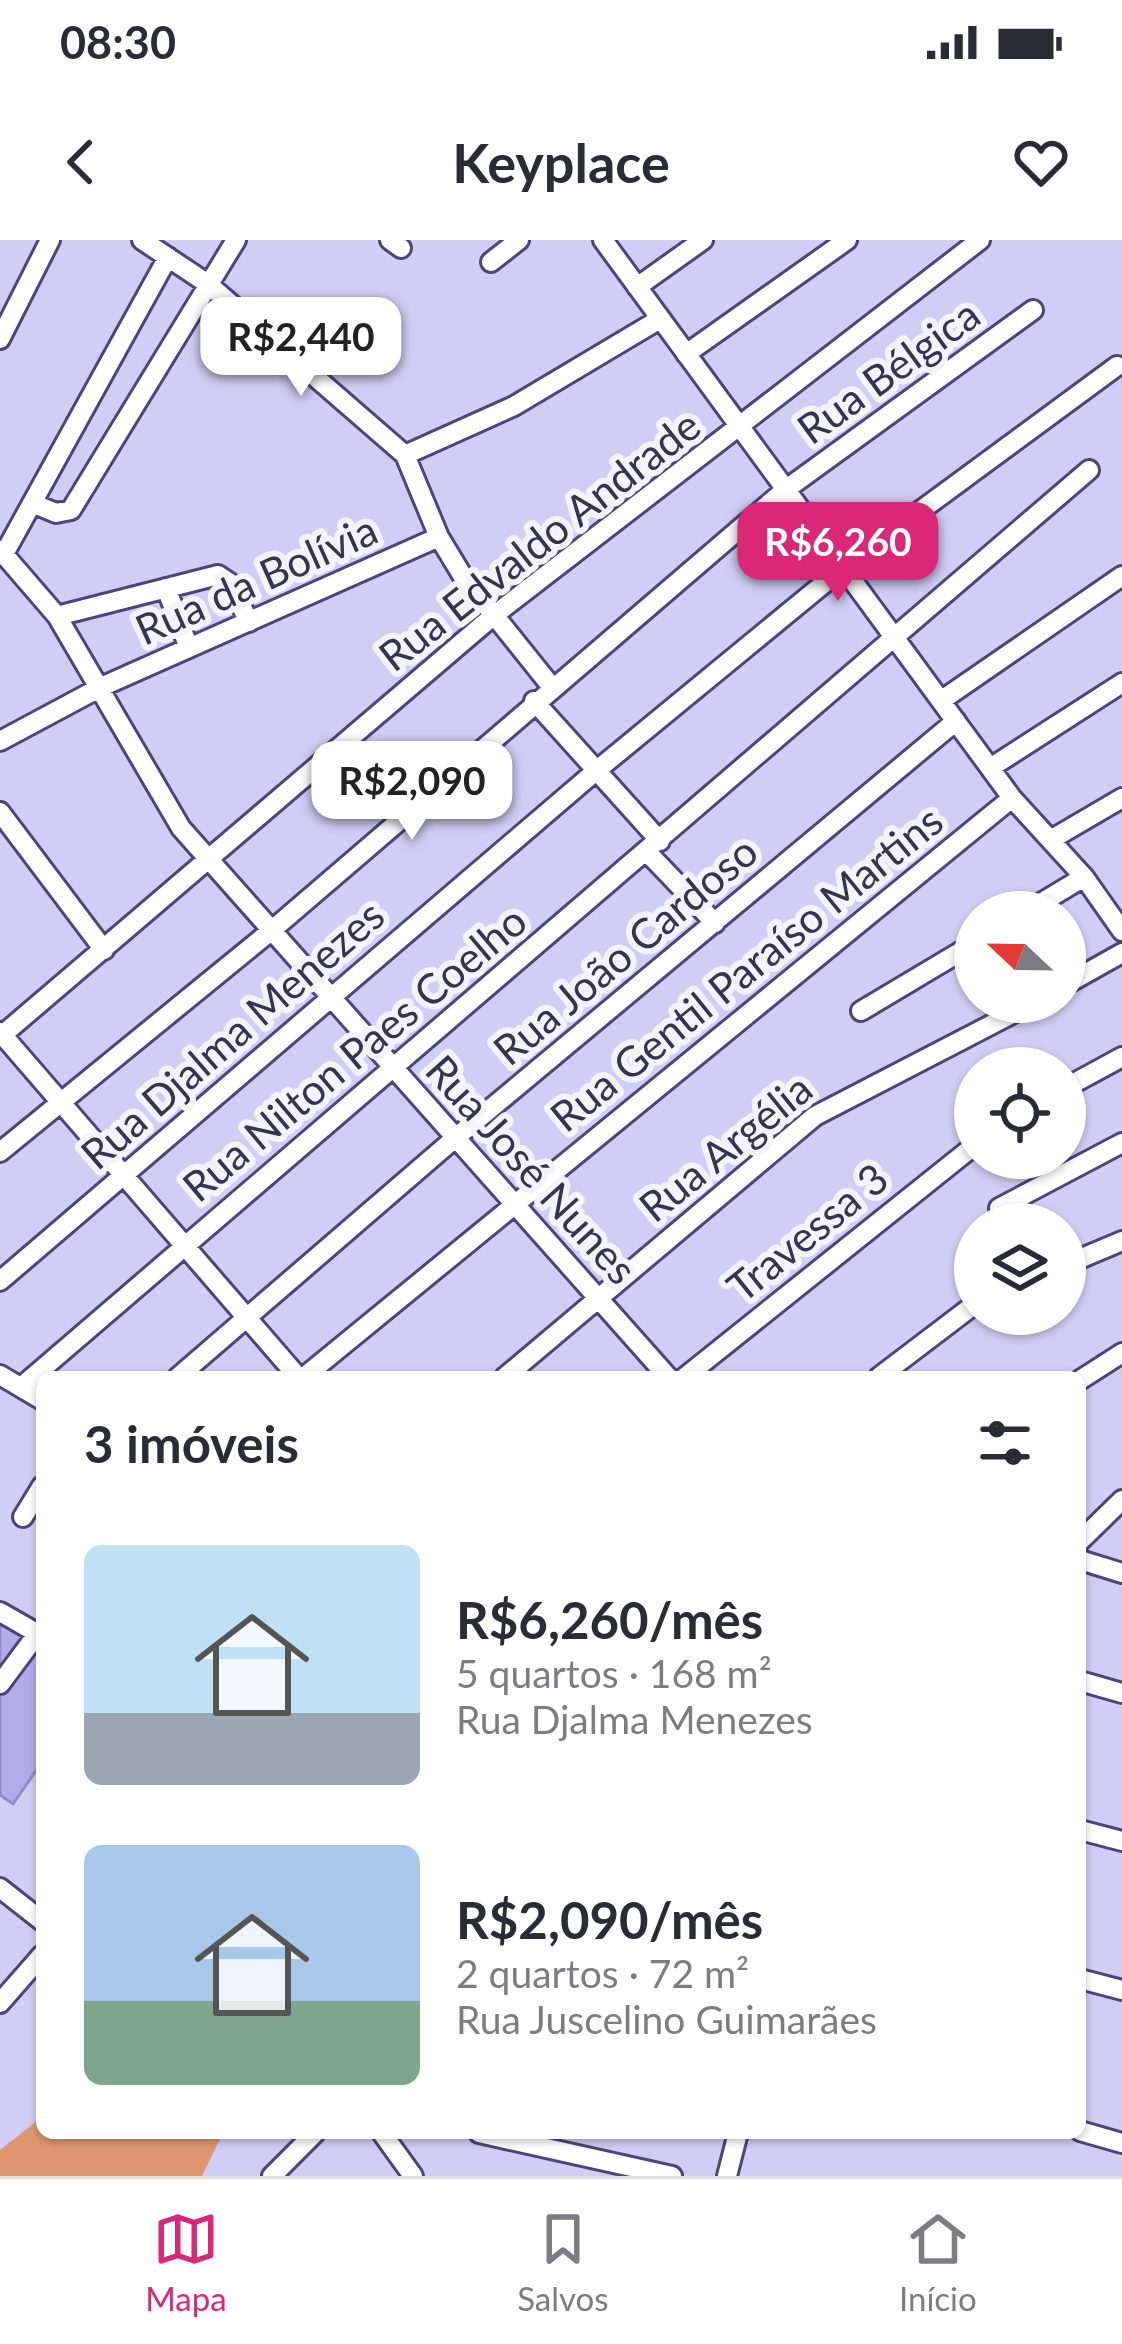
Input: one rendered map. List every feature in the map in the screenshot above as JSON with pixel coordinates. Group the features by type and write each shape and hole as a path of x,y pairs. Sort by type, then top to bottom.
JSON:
{"street":[{"path":"0,339 50,240"},
{"path":"142,240 208,284 405,454 440,537 493,616 551,686"},
{"path":"32,503 56,514 71,510 236,240"},
{"path":"491,262 519,240"},
{"path":"603,240 1012,797 1115,909 1122,932"},
{"path":"638,287 703,240"},
{"path":"686,354 847,240"},
{"name":"Rua Edvaldo Andrade","path":"1,1034 493,616 976,241"},
{"path":"2,552 168,257"},
{"name":"Rua Bélgica","path":"0,1152 58,1099 272,930 534,700 785,490 1033,310"},
{"path":"405,454 514,406 660,319"},
{"name":"Rua Djalma Menezes","path":"0,1281 597,770 844,567 1117,366"},
{"name":"Rua Nilton Paes Coelho","path":"39,1371 182,1243 654,847 1089,470"},
{"name":"Rua da Bolívia","path":"0,741 101,687 440,537"},
{"name":"Rua José Nunes","path":"2,552 57,616 165,805 207,859 663,1371"},
{"path":"57,616 222,576 249,622"},
{"path":"942,700 1122,576"},
{"path":"166,588 189,648"},
{"path":"990,768 1122,682"},
{"path":"534,700 597,770 715,923"},
{"name":"Rua João Cardoso","path":"185,1371 454,1138 956,722"},
{"name":"Rua Gentil Paraíso Martins","path":"308,1371 1012,797"},
{"path":"1052,839 1122,798"},
{"path":"0,812 104,950"},
{"path":"1061,891 1084,877"},
{"path":"1086,973 1122,953"},
{"path":"861,1011 954,956"},
{"name":"Rua Argélia","path":"512,1371 814,1116 994,1023"},
{"path":"1,1034 295,1371"},
{"path":"1086,1077 1122,1058"},
{"path":"1008,1203 1122,1142"},
{"name":"Travessa 3","path":"692,1371 954,1162"},
{"path":"1086,1256 1122,1240"},
{"path":"888,1371 954,1320"},
{"path":"1086,1376 1122,1353"},
{"name":"Rua Nilton Paes Coelho","path":"21,1387 36,1374"},
{"path":"0,1375 36,1396"},
{"path":"23,1517 36,1496"},
{"path":"1086,1535 1122,1500"},
{"path":"1086,1562 1122,1573"},
{"path":"0,1612 36,1633"},
{"path":"0,1684 36,1640"},
{"path":"1086,1683 1122,1693"},
{"path":"1086,1832 1122,1841"},
{"path":"0,1888 36,1916"},
{"path":"0,2003 36,1962"},
{"path":"1086,1981 1122,1990"},
{"path":"1086,2133 1122,2143"},
{"path":"272,2176 309,2139"},
{"path":"386,2139 413,2176"},
{"path":"506,2139 672,2176"},
{"path":"727,2176 736,2139"}],"shaded area":[{"path":"36,2122 36,2139 220,2139 202,2176 0,2176 0,2150"}],"building":[{"path":"0,1615 36,1636 36,1771 13,1804 0,1795"}]}
